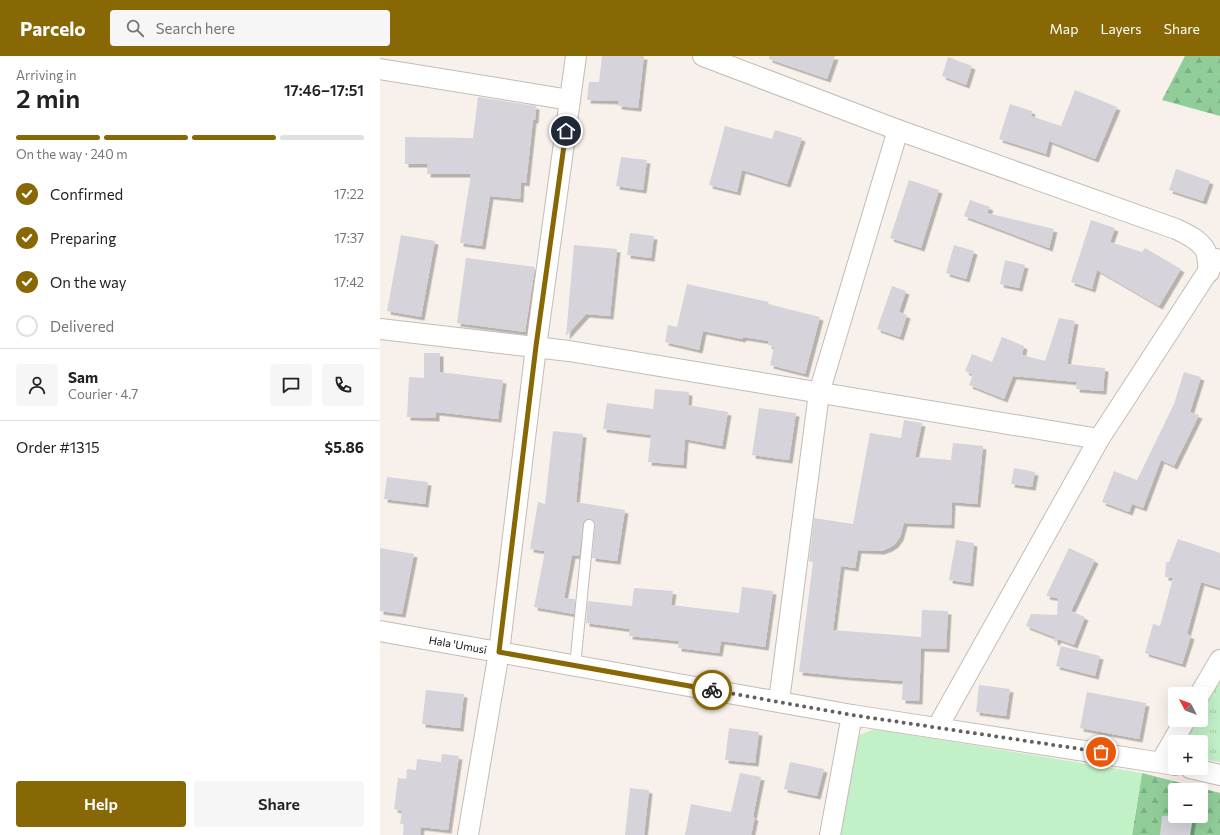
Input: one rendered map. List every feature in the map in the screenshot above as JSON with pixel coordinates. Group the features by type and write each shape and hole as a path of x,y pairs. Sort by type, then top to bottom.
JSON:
{"street":[{"path":"468,835 499,652 536,346 576,56"},
{"path":"703,56 898,130 1176,229 1190,235 1198,242 1207,254 1209,272"},
{"path":"380,69 570,100"},
{"path":"779,702 819,393 898,130"},
{"path":"937,728 1099,439 1209,272 1220,251"},
{"path":"380,329 536,346 1099,439"},
{"name":"Hala 'Umusi","path":"380,631 852,715 1168,763"},
{"path":"1204,687 1220,660"},
{"path":"830,835 852,715"},
{"path":"1208,772 1220,775"}],"lane":[{"path":"575,666 589,525"}],"green space":[{"path":"1185,56 1220,56 1220,116 1162,100"},
{"path":"1220,678 1220,762 1208,760 1208,735 1188,735 1192,727 1208,727 1208,699"},
{"path":"874,729 1142,773 1132,835 838,835 855,737"},
{"path":"1142,773 1181,783 1168,783 1168,823 1208,823 1208,790 1220,793 1220,835 1132,835"}],"building":[{"path":"602,56 644,56 638,108 618,106 619,101 587,100 589,82 599,82"},
{"path":"769,56 835,56 827,79 769,59"},
{"path":"948,57 972,66 966,85 942,76"},
{"path":"1075,90 1117,107 1095,159 1049,141 1046,154 999,139 1010,104 1032,111 1031,116 1061,126"},
{"path":"478,97 536,106 526,183 521,182 520,199 490,196 482,246 460,243 471,174 427,174 428,164 405,164 405,137 473,138"},
{"path":"725,126 772,139 775,130 802,138 787,184 742,170 737,192 709,185"},
{"path":"621,157 647,160 643,190 616,186"},
{"path":"1176,169 1210,181 1203,201 1169,190"},
{"path":"909,180 939,190 921,248 890,238"},
{"path":"970,200 990,207 987,213 1054,229 1049,248 964,216"},
{"path":"1091,220 1115,228 1110,242 1142,252 1145,248 1181,269 1159,306 1097,270 1092,289 1071,282"},
{"path":"630,233 654,236 651,258 627,255"},
{"path":"401,235 435,241 421,317 387,311"},
{"path":"574,245 617,249 610,316 586,314 566,336"},
{"path":"954,245 974,251 966,279 946,273"},
{"path":"466,258 535,267 525,332 457,323"},
{"path":"1005,260 1025,265 1019,288 1000,284"},
{"path":"687,284 769,302 768,304 820,317 805,374 770,365 774,347 768,345 769,341 743,337 742,339 703,331 699,350 665,342 668,325 677,327"},
{"path":"892,286 906,291 899,312 907,315 900,337 877,329"},
{"path":"1059,318 1075,321 1067,364 1105,368 1103,391 1076,389 1077,382 1013,376 1004,399 969,385 973,375 965,371 972,354 992,362 1002,337 1024,346 1022,355 1045,361"},
{"path":"424,353 440,353 440,372 503,380 498,419 436,412 436,418 407,417 409,377 424,378"},
{"path":"1184,372 1201,377 1190,412 1199,415 1174,466 1161,460 1143,508 1132,504 1129,512 1102,502 1114,471 1137,480 1174,404"},
{"path":"655,389 689,392 688,405 728,412 722,446 685,439 683,465 648,462 651,435 603,429 607,403 653,409"},
{"path":"759,408 796,413 789,460 752,455"},
{"path":"904,420 922,423 915,457 951,460 953,443 983,446 977,504 952,502 951,525 904,523 900,537 895,544 889,548 881,551 858,550 855,568 841,566 833,630 921,637 922,610 948,611 946,649 921,648 919,701 902,700 903,681 799,672 813,562 809,561 814,518 853,524 870,433 901,438"},
{"path":"553,431 583,434 576,502 625,510 617,561 592,558 595,523 589,519 584,522 579,556 572,555 564,598 575,599 574,614 534,607 545,551 530,549 538,502 545,504"},
{"path":"1014,468 1035,472 1032,487 1011,484"},
{"path":"387,477 428,482 425,504 384,499"},
{"path":"1178,539 1220,553 1220,588 1201,582 1187,634 1191,636 1182,664 1145,653 1153,624 1160,626 1173,578 1165,577 1166,562 1169,562"},
{"path":"956,540 974,543 970,583 949,580"},
{"path":"380,548 414,554 402,614 380,611"},
{"path":"1069,548 1095,560 1071,611 1085,617 1074,645 1058,639 1056,642 1054,641 1054,637 1026,626 1031,614 1057,615 1058,598 1046,596"},
{"path":"742,587 773,591 765,647 721,641 719,653 678,648 679,641 629,636 630,629 586,623 588,601 632,606 634,588 673,591 671,605 739,613"},
{"path":"1061,646 1100,656 1095,676 1056,666"},
{"path":"979,685 1010,689 1006,716 976,712"},
{"path":"426,690 464,694 460,728 422,724"},
{"path":"1087,692 1146,703 1139,739 1080,728"},
{"path":"729,728 759,732 755,763 725,760"},
{"path":"442,754 459,756 448,830 421,827 420,835 403,835 404,824 400,824 402,811 394,809 398,778 406,779 407,769 416,770 417,759 441,762"},
{"path":"790,762 824,769 817,796 784,789"},
{"path":"740,773 761,777 751,835 685,835 691,804 731,812"},
{"path":"630,788 649,790 644,835 625,835"},
{"path":"1162,816 1168,816 1168,823 1192,823 1190,835 1160,835"}],"way so far":[{"path":"712,690 852,715 1101,752"}],"route":[{"path":"566,131 536,346 499,652 712,690"}]}
